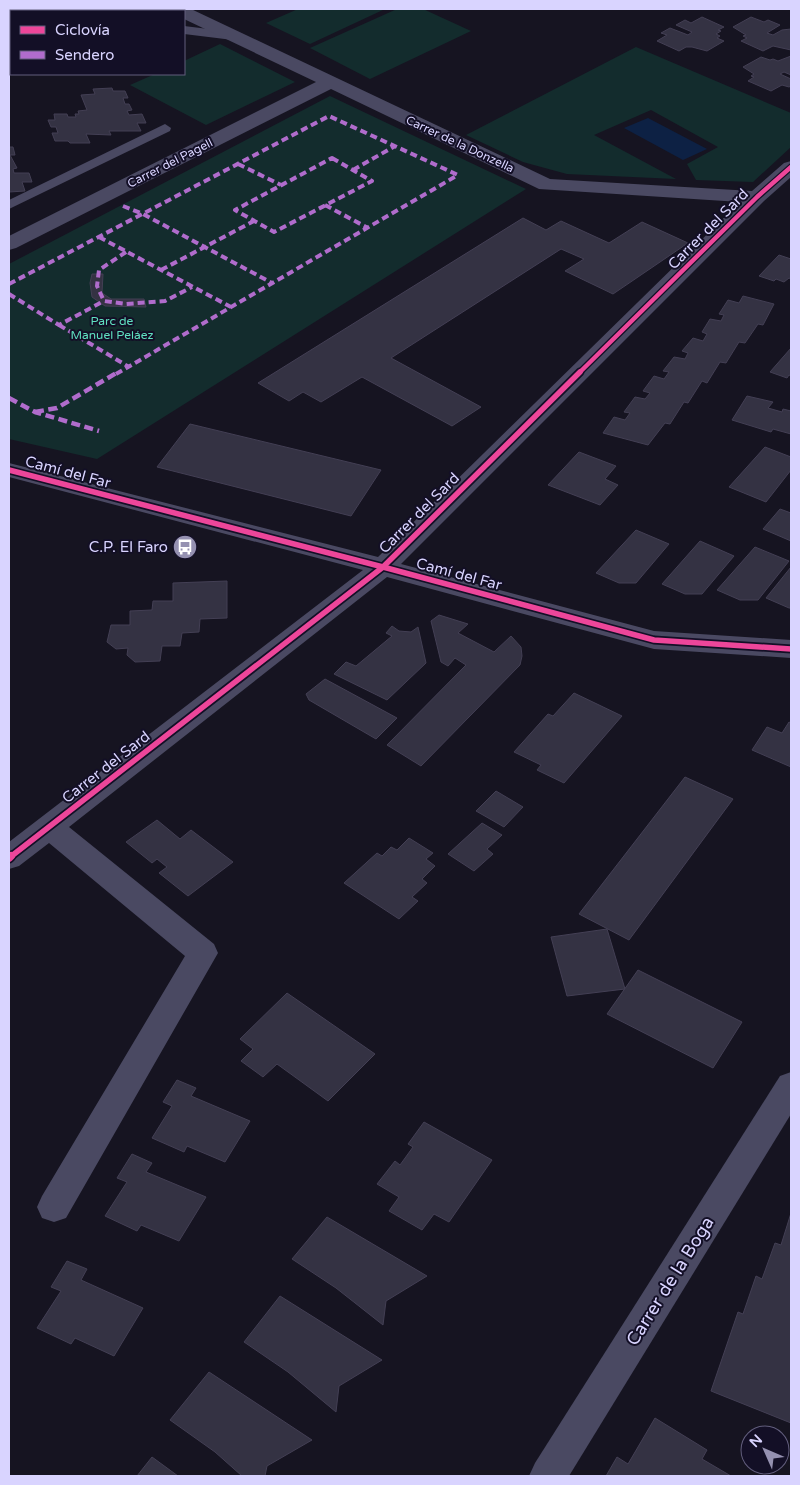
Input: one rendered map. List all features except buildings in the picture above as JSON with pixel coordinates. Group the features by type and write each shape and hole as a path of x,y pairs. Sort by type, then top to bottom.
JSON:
{"street":[{"name":"Carrer de la Donzella","path":"185,13 546,184 757,197"},
{"name":"Carrer del Pagell","path":"9,244 330,82"},
{"name":"Carrer del Sard","path":"9,858 383,567 757,197 791,167"},
{"name":"Camí del Far","path":"9,470 383,567 654,640 791,649"},
{"path":"49,827 203,953 54,1208"},
{"name":"Carrer de la Boga","path":"548,1476 791,1086"}],"lane":[{"path":"185,30 233,36"},
{"path":"9,205 165,128"}],"green space":[{"path":"298,9 385,9 310,44 266,23"},
{"path":"397,9 423,9 471,31 370,79 310,48"},
{"path":"220,44 295,82 206,125 130,85 153,75 185,75 185,61"},
{"path":"636,47 791,113 791,147 753,182 696,180 687,164 718,147 651,110 594,135 676,179 567,174 523,162 466,135"},
{"name":"Parc de Manuel Peláez","path":"330,96 526,189 97,459 9,439 9,264"}],"water":[{"path":"648,118 707,149 683,160 624,128"}],"marked path":[{"path":"9,284 329,116 458,175"},
{"path":"353,170 395,146"},
{"path":"161,270 254,221 235,210 332,158 372,181 274,232 254,221"},
{"path":"238,164 281,185"},
{"path":"35,412 57,408 458,175"},
{"path":"325,205 368,228"},
{"path":"123,206 143,214 272,283"},
{"path":"99,237 231,307"},
{"path":"126,252 99,270 97,286 104,301 126,304 165,301 192,287"},
{"path":"9,294 59,325 104,301"},
{"path":"59,325 129,367"},
{"path":"9,398 35,412 99,431"}],"cycle path":[{"path":"9,858 383,567 757,197 791,167"},
{"path":"9,470 383,567 654,640 791,649"}],"place":[{"name":"C.P. El Faro","path":"185,547"}]}
